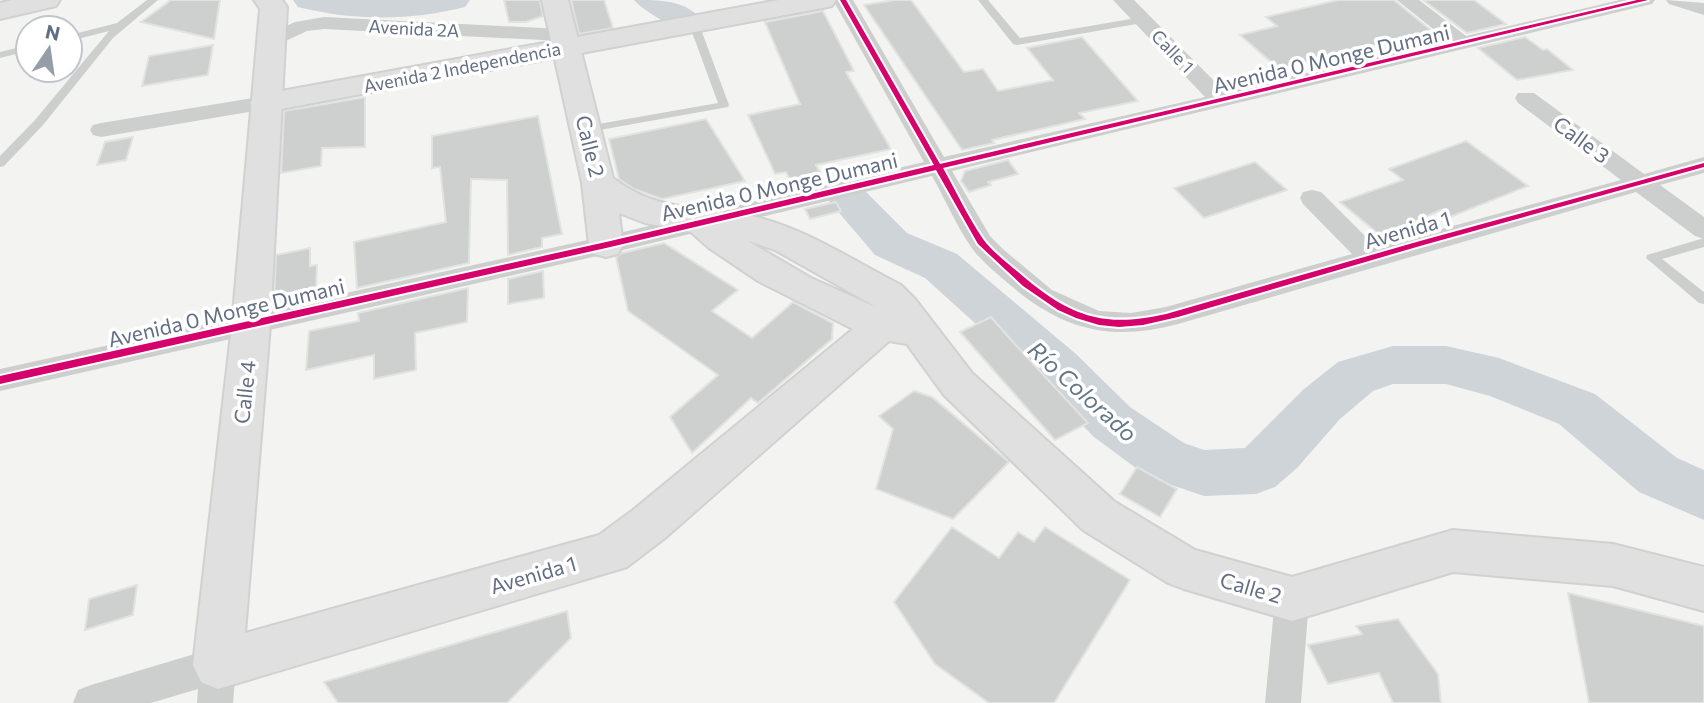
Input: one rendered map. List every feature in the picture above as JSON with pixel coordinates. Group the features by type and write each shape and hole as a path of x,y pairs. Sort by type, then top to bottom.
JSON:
{"main road":[{"path":"0,11 47,0"},
{"name":"Calle 4","path":"216,684 251,325 274,7 267,0"},
{"name":"Calle 2","path":"555,0 598,183 619,200 645,211 764,231 787,240 888,295 902,324 958,384 1099,516 1184,568 1292,599 1453,551 1613,565 1704,589"},
{"name":"Avenida 2 Independencia","path":"265,103 564,41 694,24 823,0"},
{"path":"598,183 606,245"},
{"name":"Calle 2","path":"701,221 726,243 764,267 902,324"},
{"name":"Avenida 1","path":"216,684 611,552 902,324"}],"street":[{"path":"843,0 938,166"},
{"name":"Calle 1","path":"1123,0 1222,101"},
{"path":"1407,0 1464,44"},
{"name":"Avenida 0 Monge Dumani","path":"0,380 606,245 1645,0"},
{"path":"1676,0 1704,9"},
{"name":"Avenida 2A","path":"270,41 302,26 324,23 564,41"},
{"name":"Calle 3","path":"1526,97 1704,230"},
{"name":"Avenida 2 Independencia","path":"101,130 265,103"},
{"name":"Avenida 1","path":"938,166 969,225 996,258 1054,303 1075,315 1119,324 1176,315 1371,257 1704,165"},
{"path":"1312,198 1371,257"},
{"path":"744,228 789,202"},
{"path":"1283,703 1292,599"},
{"name":"Avenida 1","path":"91,703 216,684"}],"lane":[{"path":"0,163 24,139 117,26 153,0"},
{"path":"984,0 1017,42 1142,20"},
{"path":"587,130 724,105 694,24"},
{"path":"84,34 117,26"},
{"path":"1704,242 1653,258 1704,299"}],"building":[{"path":"171,0 220,0 214,39 141,22"},
{"path":"504,0 540,0 543,16 526,22 509,22"},
{"path":"571,0 604,0 613,28 579,34"},
{"path":"911,0 964,72 983,69 998,91 1053,80 1027,48 1082,37 1138,101 1079,113 1085,119 992,140 994,143 962,150 864,5"},
{"path":"1338,0 1394,0 1438,36 1396,47 1389,42 1279,69 1240,35 1277,26 1266,17"},
{"path":"1423,0 1474,0 1506,24 1467,33"},
{"path":"823,11 854,71 846,72 891,149 816,165 825,182 795,189 786,172 775,174 748,115 800,104 765,22"},
{"path":"1525,37 1543,50 1547,49 1573,70 1517,80 1478,48"},
{"path":"213,45 208,75 142,86 149,56"},
{"path":"365,97 365,147 322,148 321,166 281,173 284,111"},
{"path":"538,116 562,234 542,238 542,247 508,255 507,180 471,179 469,263 357,288 354,242 446,222 440,167 432,168 432,136"},
{"path":"706,119 745,181 662,199 634,189 619,179 609,139"},
{"path":"133,137 126,160 97,165 105,142"},
{"path":"1466,141 1528,186 1450,217 1441,210 1381,236 1340,202 1403,180 1389,169"},
{"path":"1008,160 1018,174 988,182 991,185 969,192 961,181 965,171"},
{"path":"1255,162 1287,190 1204,218 1174,188"},
{"path":"836,202 841,211 810,219 805,209"},
{"path":"664,243 738,290 712,311 752,338 793,302 833,323 832,339 758,403 751,398 692,453 670,417 718,375 628,311 616,257 622,253"},
{"path":"310,248 310,266 317,265 316,291 274,300 276,255"},
{"path":"543,271 544,298 508,304 508,279"},
{"path":"468,288 467,322 415,333 416,370 374,379 374,355 306,370 309,331 359,321 358,313"},
{"path":"991,317 1088,423 1055,440 960,332"},
{"path":"914,391 932,397 1009,462 953,519 876,489 893,429 879,416"},
{"path":"1137,467 1177,489 1160,517 1120,494"},
{"path":"952,527 999,558 1018,532 1034,542 1045,527 1130,580 1054,703 989,703 935,664 894,602"},
{"path":"137,585 133,615 85,630 89,599"},
{"path":"1568,593 1704,626 1704,703 1589,703"},
{"path":"567,611 571,638 507,703 338,703 324,682"},
{"path":"1398,619 1438,674 1441,703 1393,703 1379,673 1328,684 1308,645 1362,634 1356,626"}],"waterway":[{"name":"Río Colorado","path":"310,0 363,9 417,6 453,0"},
{"name":"Río Colorado","path":"651,0 683,18"},
{"name":"Río Colorado","path":"850,201 891,244 941,266 1058,368 1112,422 1167,461 1204,473 1256,471 1278,452 1322,404 1356,376 1393,365 1446,365 1499,378 1577,409 1658,475 1704,496"}],"cycle path":[{"path":"843,0 981,242 1026,284 1043,296 1079,316 1099,322 1131,324 1166,317 1420,243 1704,165"},
{"path":"0,380 606,245 1645,0"}]}
